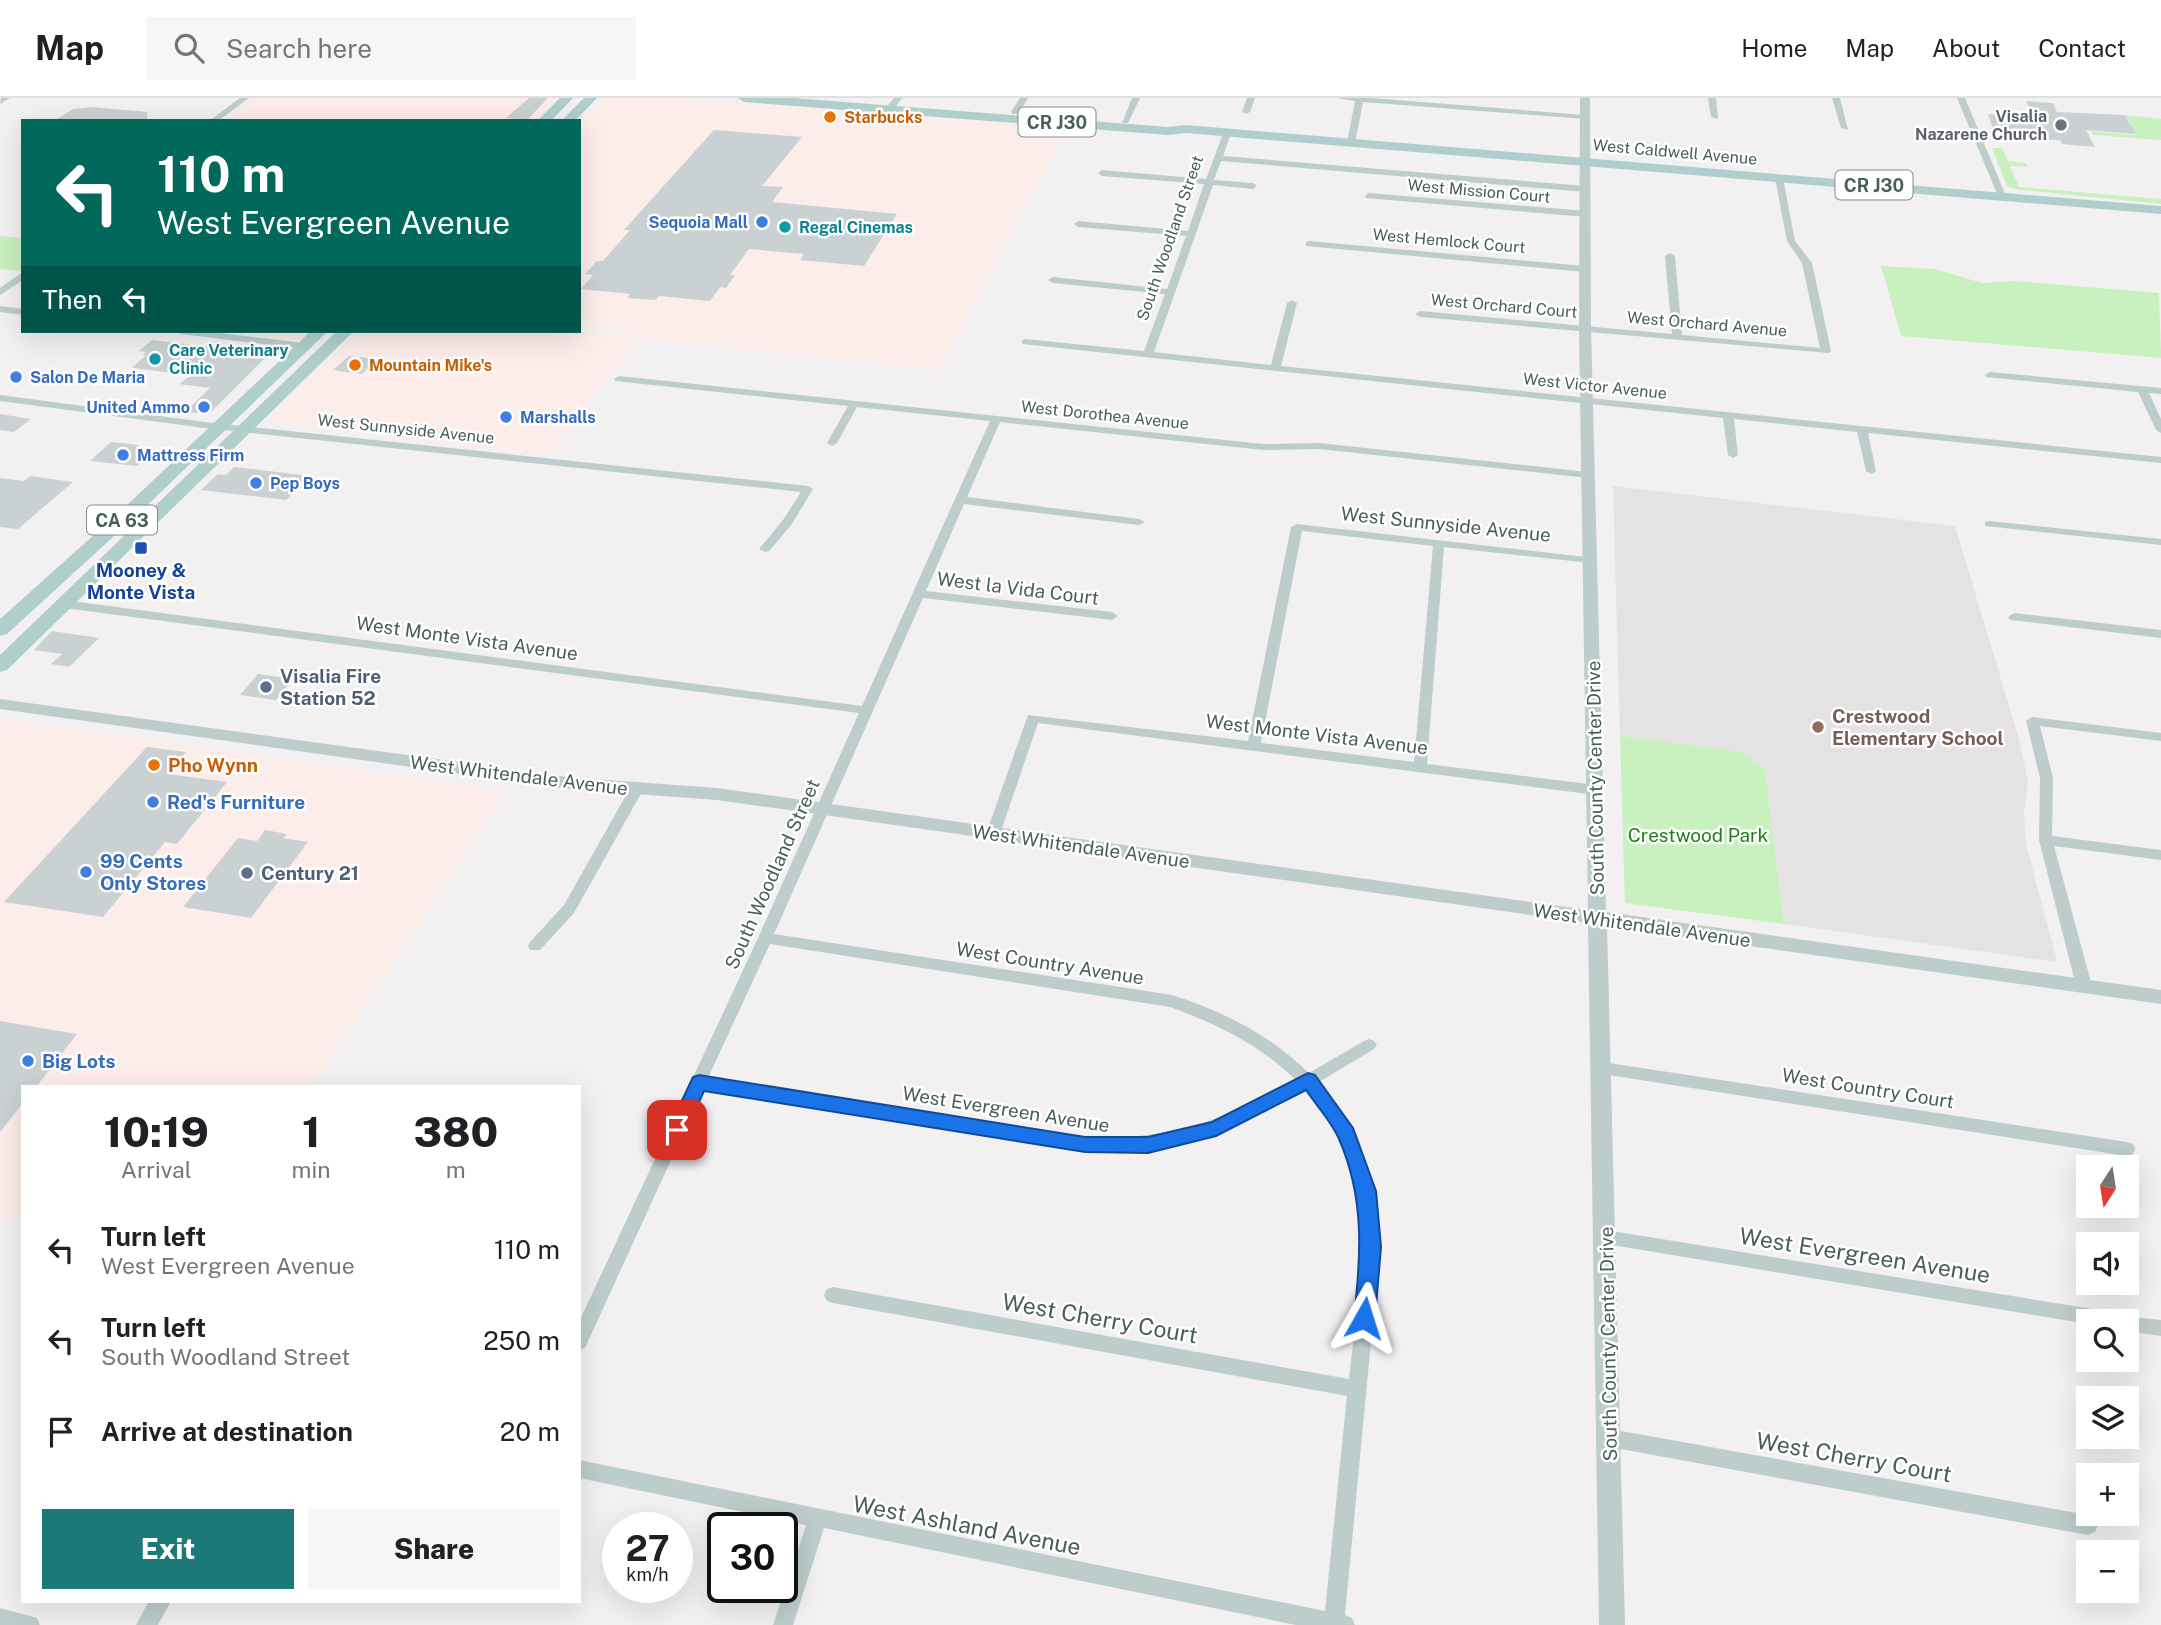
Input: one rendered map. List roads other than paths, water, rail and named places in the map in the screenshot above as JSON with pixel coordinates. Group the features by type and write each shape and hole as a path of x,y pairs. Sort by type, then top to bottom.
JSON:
{"main road":[{"path":"545,119 567,98"},
{"path":"569,119 591,98"},
{"name":"West Caldwell Avenue","path":"744,98 895,103 1015,112 1227,133 2161,210"},
{"name":"West Caldwell Avenue","path":"845,98 1033,120 1168,131 1186,129"},
{"path":"1033,120 1116,124 1125,121"},
{"name":"CA 63","path":"0,630 318,333"},
{"name":"CA 63","path":"0,666 344,333"}],"street":[{"path":"0,102 6,98"},
{"path":"216,119 245,98"},
{"path":"1015,112 1024,98"},
{"path":"1125,121 1136,98"},
{"path":"1246,113 1251,98"},
{"path":"1341,98 1585,117"},
{"path":"1468,108 1469,98"},
{"name":"South County Center Drive","path":"1585,98 1585,328 1612,1625"},
{"path":"1712,98 1715,117"},
{"path":"1836,98 1844,128"},
{"path":"1961,98 2002,196"},
{"path":"1351,143 1360,99"},
{"name":"South Woodland Street","path":"1148,355 1227,133"},
{"path":"1217,158 1586,189"},
{"path":"1102,173 1253,186"},
{"name":"West Orchard Avenue","path":"1585,328 1826,351 1807,263 1791,241 1779,178"},
{"name":"West Mission Court","path":"1369,196 1586,214"},
{"path":"1078,224 1190,234"},
{"name":"West Hemlock Court","path":"1309,244 1585,269"},
{"path":"1670,256 1677,337"},
{"path":"0,292 21,276"},
{"path":"1053,280 1171,292"},
{"path":"1275,369 1292,303"},
{"path":"0,309 21,312"},
{"name":"West Orchard Court","path":"1420,314 1585,328"},
{"path":"197,333 304,346"},
{"name":"West Victor Avenue","path":"1025,342 2161,460"},
{"path":"1990,375 2161,391"},
{"name":"West Dorothea Avenue","path":"619,379 1263,447 1319,446 1588,475"},
{"path":"2142,389 2161,430"},
{"name":"West Sunnyside Avenue","path":"0,398 220,426 808,489 788,522 765,549"},
{"path":"832,443 854,404"},
{"path":"1728,415 1733,455"},
{"name":"South Woodland Street","path":"581,1338 765,938 996,419"},
{"path":"1862,429 1871,471"},
{"path":"961,500 1139,522"},
{"path":"1989,524 2161,542"},
{"name":"West Sunnyside Avenue","path":"1254,746 1297,527 1591,560"},
{"path":"1420,767 1439,542"},
{"name":"West la Vida Court","path":"919,594 1112,617"},
{"name":"West Monte Vista Avenue","path":"64,604 865,710"},
{"path":"2014,617 2161,634"},
{"name":"West Whitendale Avenue","path":"0,704 636,790 717,794 2161,997"},
{"name":"West Monte Vista Avenue","path":"993,834 1033,718 1596,790"},
{"path":"2084,986 2046,840 2043,821 2048,789 2046,772 2032,721 2161,737"},
{"path":"535,946 569,909 636,790"},
{"path":"2046,840 2161,855"},
{"name":"West Country Avenue","path":"765,938 1172,1001 1210,1013 1254,1035 1308,1080 1347,1134 1363,1179 1371,1219 1340,1624"},
{"name":"West Evergreen Avenue","path":"699,1083 1116,1147 1190,1137 1216,1128 1369,1045"},
{"name":"West Country Court","path":"1602,1068 2127,1149"},
{"name":"West Evergreen Avenue","path":"1606,1237 2076,1314"},
{"name":"West Cherry Court","path":"833,1295 1357,1389"},
{"path":"2139,1325 2161,1328"},
{"name":"West Cherry Court","path":"1610,1438 2076,1523"},
{"name":"West Ashland Avenue","path":"581,1469 817,1520 1340,1624"},
{"path":"783,1625 817,1520"},
{"path":"146,1625 160,1603"},
{"path":"0,1618 30,1625"}],"place":[{"name":"Starbucks","path":"830,117"},
{"name":"Visalia Nazarene Church","path":"2061,125"},
{"name":"Sequoia Mall","path":"762,222"},
{"name":"Regal Cinemas","path":"785,227"},
{"name":"Care Veterinary Clinic","path":"155,359"},
{"name":"Mountain Mike's","path":"355,365"},
{"name":"Salon De Maria","path":"16,377"},
{"name":"United Ammo","path":"204,407"},
{"name":"Marshalls","path":"506,417"},
{"name":"Mattress Firm","path":"123,455"},
{"name":"Pep Boys","path":"256,483"},
{"name":"Mooney & Monte Vista","path":"141,548"},
{"name":"Visalia Fire Station 52","path":"266,687"},
{"name":"Crestwood Elementary School","path":"1818,727"},
{"name":"Pho Wynn","path":"154,765"},
{"name":"Red's Furniture","path":"153,802"},
{"name":"99 Cents Only Stores","path":"86,872"},
{"name":"Century 21","path":"247,873"},
{"name":"Big Lots","path":"28,1061"}],"park label":[{"name":"Crestwood Park","path":"1698,835"}]}
